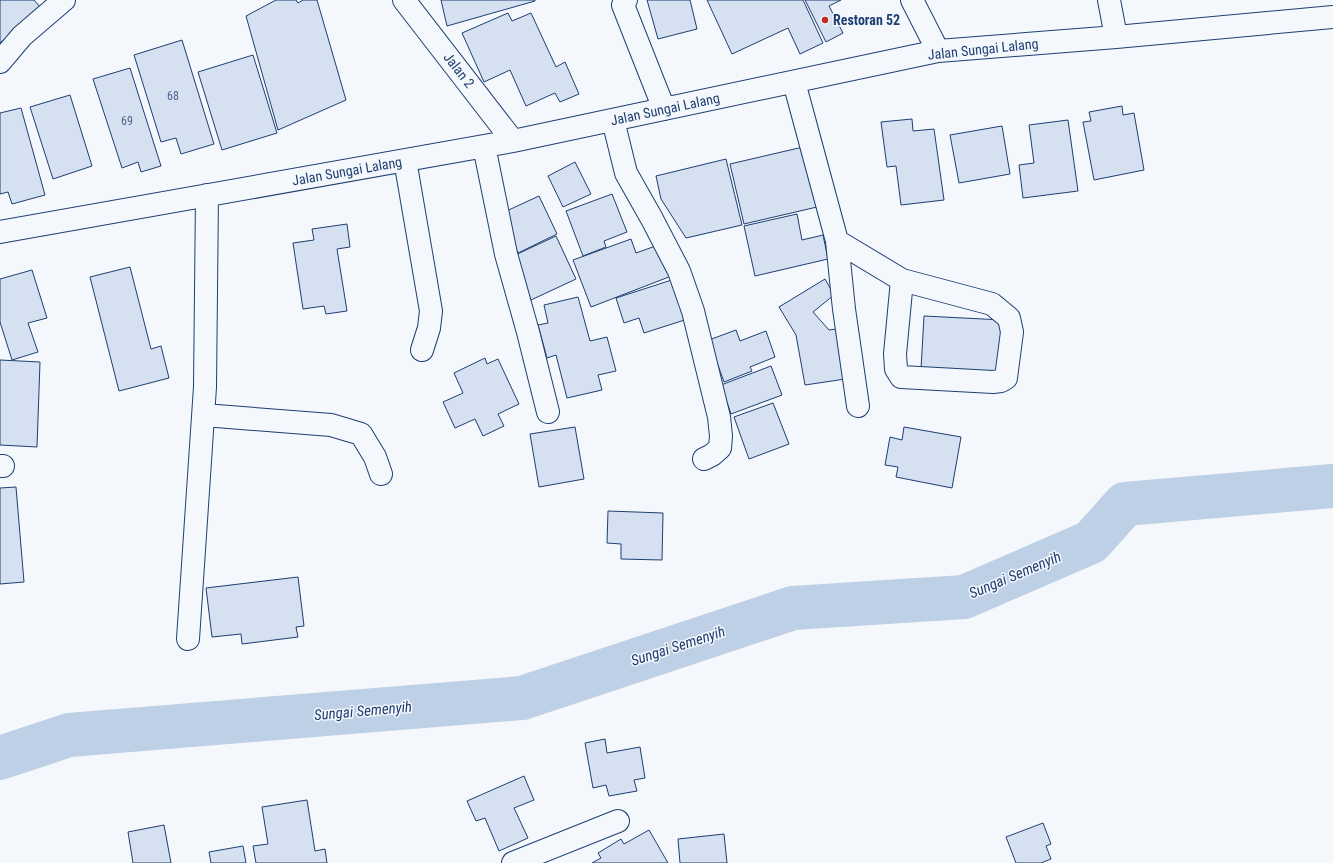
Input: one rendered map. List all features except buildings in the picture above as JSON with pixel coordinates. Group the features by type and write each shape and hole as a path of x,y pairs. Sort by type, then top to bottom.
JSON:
{"street":[{"path":"0,62 22,36 64,0"},
{"name":"Jalan 2","path":"404,0 513,141"},
{"path":"626,0 623,4 664,109"},
{"path":"912,0 938,51"},
{"path":"1109,0 1116,37"},
{"name":"Jalan Sungai Lalang","path":"0,232 513,141 938,51 1116,37 1333,17"},
{"path":"794,82 837,241 844,309 858,406"},
{"path":"613,120 626,173 679,271 693,311 715,397 721,436 720,448 712,456 704,459"},
{"path":"484,146 506,254 528,332 548,412"},
{"path":"405,160 431,311 429,328 422,350"},
{"path":"188,639 204,415 207,195"},
{"path":"837,241 902,280 992,304 1009,318 1012,332 1006,378 1002,381 993,382 901,377 896,368 895,354 902,280"},
{"path":"204,415 297,424 331,425 361,434 375,458 381,474"},
{"path":"513,863 618,821"}],"waterway":[{"name":"Sungai Semenyih","path":"0,758 69,735 522,698 793,608 964,597 1091,542 1125,504 1333,486"}],"place":[{"name":"Restoran 52","path":"825,20"}]}
